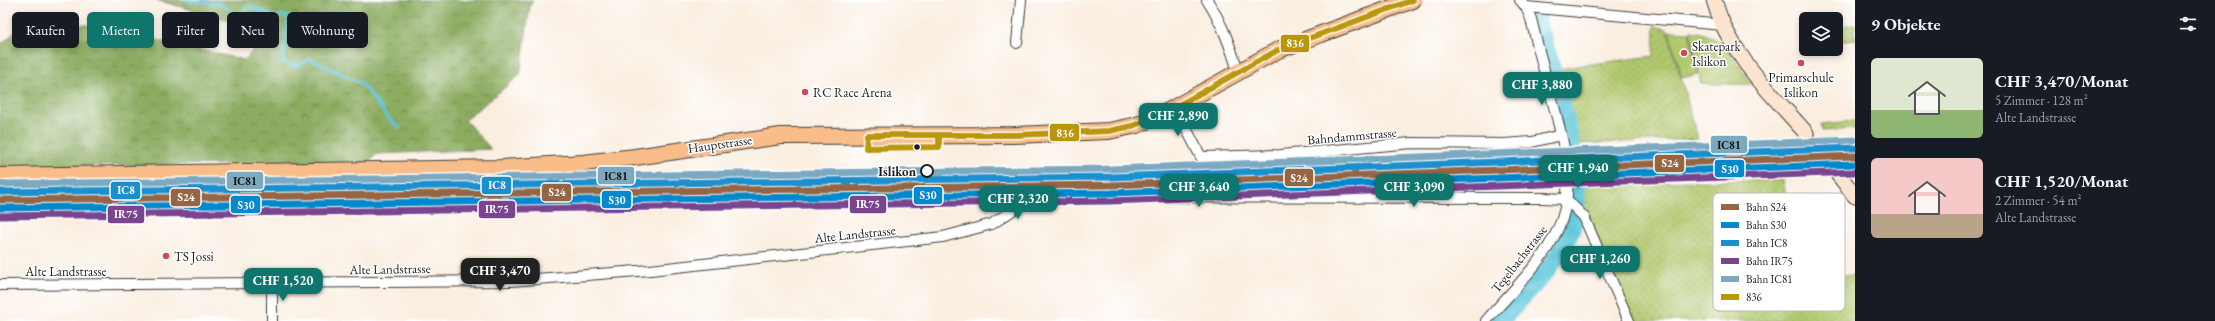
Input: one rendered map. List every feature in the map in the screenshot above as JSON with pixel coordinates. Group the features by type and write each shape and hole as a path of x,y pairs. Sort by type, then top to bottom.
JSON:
{"main road":[{"name":"Hauptstrasse","path":"0,176 503,168 628,158 781,136 1015,135 1109,131 1137,125 1175,107 1238,71 1304,39 1413,0"}],"street":[{"path":"1017,43 1021,0"},
{"path":"1207,0 1217,14 1230,42 1238,71"},
{"path":"1714,0 1723,25 1741,56 1806,134"},
{"path":"1523,4 1723,25"},
{"name":"Tegelbachstrasse","path":"1486,321 1530,270 1550,243 1562,218 1573,205 1566,152 1523,4"},
{"name":"Bahndammstrasse","path":"1175,107 1201,157 1292,154 1412,143 1532,142 1561,135"},
{"path":"1831,165 1855,196"},
{"name":"Alte Landstrasse","path":"0,285 510,281 650,270 943,237 992,224 1025,202 1036,198 1058,196 1573,205"},
{"path":"1573,205 1591,231 1629,321"},
{"path":"272,283 272,321"}],"green space":[{"path":"156,0 533,0 530,6 520,75 465,120 491,149 376,154 370,162 0,167 0,45 12,35 12,48 79,48 79,24 87,25 87,48 154,48 154,39 162,41 162,48 192,48 245,60 255,48 279,48 279,12 227,12 227,19 219,17 219,12 200,12"},
{"path":"1855,24 1855,40 1843,41 1843,26"},
{"path":"1655,26 1667,29 1698,139 1576,144 1561,68 1654,56"},
{"name":"Skatepark Islikon","path":"1669,31 1689,32 1698,74 1682,78"},
{"path":"1690,31 1702,33 1720,42 1727,48 1752,84 1701,84"},
{"path":"1855,121 1855,129 1822,131 1821,124"},
{"path":"1783,180 1786,193 1713,193 1713,311 1845,311 1845,275 1855,277 1855,321 1633,321 1587,212 1579,204 1579,183"}],"waterway":[{"path":"187,0 221,4 237,15 250,6 273,16 288,16 288,28 283,63 296,66 311,59 362,84 389,119 400,128"},
{"path":"1500,321 1539,280 1557,257 1570,233 1576,211 1576,185 1573,156 1567,126 1560,96 1537,17"}],"tunnel":[{"path":"1806,133 1831,165"}],"railway":[{"path":"442,196 487,193"},
{"path":"0,208 415,200 602,205"}],"rail line":[{"name":"IC81","path":"0,184 1111,169 1854,140"},
{"name":"IC8","path":"0,192 1111,177 1855,148"},
{"name":"S24","path":"0,200 1111,185 1855,156"},
{"name":"S30","path":"0,208 1111,193 1855,164"},
{"name":"IR75","path":"0,216 1111,201 1855,172"}],"transit line":[{"name":"836","path":"939,135 1015,135 1109,131 1132,126 1161,115 1278,50 1413,0"},
{"name":"836","path":"867,135 939,135 939,147 866,148 867,135"}],"place":[{"name":"Skatepark Islikon","path":"1684,53"},
{"name":"Primarschule Islikon","path":"1801,63"},
{"name":"RC Race Arena","path":"805,92"},
{"name":"Islikon","path":"927,171"},
{"name":"TS Jossi","path":"166,256"}]}
